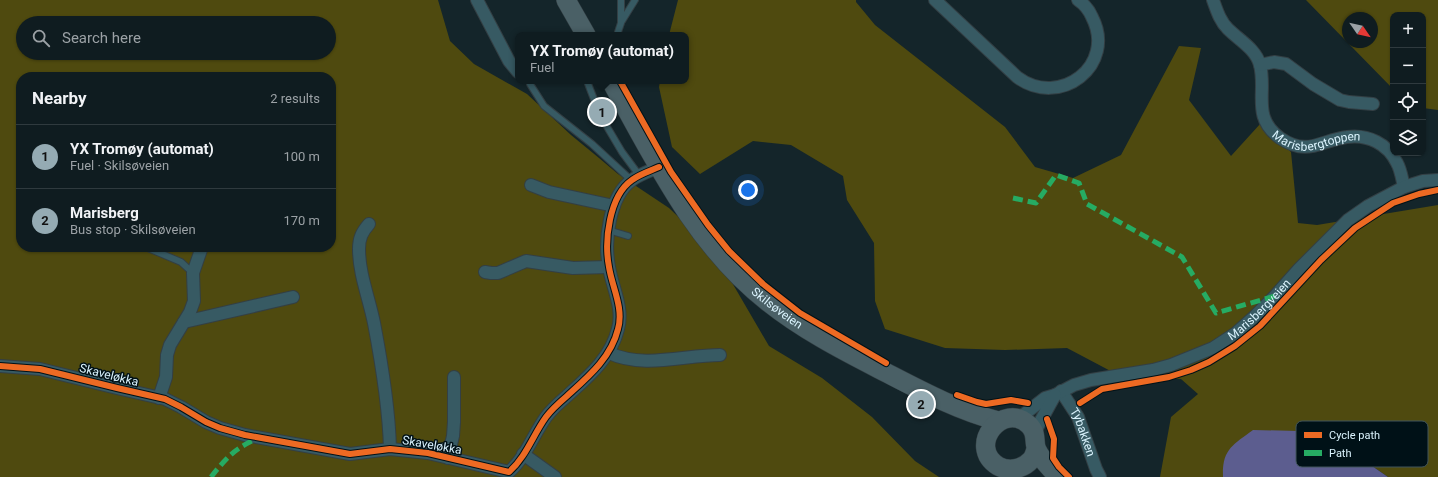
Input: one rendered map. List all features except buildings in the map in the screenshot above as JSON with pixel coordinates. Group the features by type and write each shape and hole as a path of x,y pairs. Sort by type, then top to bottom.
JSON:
{"main road":[{"path":"566,0 584,32"},
{"name":"Skilsøveien","path":"613,84 682,206 704,237 728,265 767,301 790,319 819,338 939,400 985,418 998,421 1008,418 1021,417"},
{"name":"Skilsøveien","path":"939,400 972,425 986,439"},
{"path":"1021,417 1036,436 1044,462 1058,477"},
{"path":"998,421 990,429 986,439 987,453 995,464 1009,469 1022,467 1034,471 1043,477"},
{"path":"1022,467 1032,459 1036,436"}],"street":[{"path":"477,0 509,61 515,68"},
{"path":"935,0 1017,77 1031,86 1051,89 1065,86 1077,80 1089,68 1097,51 1098,34 1094,21 1086,7 1078,0"},
{"name":"Marisbergtoppen","path":"1213,0 1223,23 1248,46 1256,56 1260,65 1261,103 1264,116 1275,133 1288,142 1307,147 1316,146 1346,137 1357,136 1369,138 1380,143 1389,152 1397,163 1404,186"},
{"path":"1260,65 1274,62 1286,64 1313,84 1340,100 1373,104"},
{"path":"635,178 659,167"},
{"name":"Skaveløkka","path":"0,366 40,369 159,398 181,407 206,422 244,435 350,454 390,449 428,453 509,472 516,465 546,417 604,360 609,353 618,329 620,317 616,292 608,267 608,230 614,206 621,190 635,178"},
{"name":"Marisbergveien","path":"1021,417 1045,398 1074,384 1152,370 1188,360 1213,348 1236,333 1254,317 1348,220 1368,206 1404,186 1438,180"},
{"path":"531,185 549,192 614,206"},
{"path":"369,224 362,232 360,240 360,263 374,321 385,385 390,449"},
{"path":"159,398 166,377 167,355 170,344 190,312 194,301 193,273 200,252"},
{"path":"485,272 498,273 526,261 573,268 608,267"},
{"path":"184,322 293,297"},
{"path":"609,353 626,359 652,361 705,355 720,355"},
{"path":"448,458 453,436 454,376"},
{"path":"1036,436 1058,393"},
{"name":"Tybakken","path":"1058,393 1078,417 1100,477"},
{"path":"523,454 555,477"}],"lane":[{"path":"621,0 621,22"},
{"path":"618,32 621,22 635,0"},
{"path":"530,84 544,106 635,178"},
{"path":"588,84 600,115 622,152 635,178"},
{"path":"608,230 628,236"},
{"path":"157,252 181,262 193,273"}],"shaded area":[{"path":"0,0 438,0 450,41 474,64 527,94 571,135 618,174 669,208 713,250 769,346 822,378 872,417 915,461 939,477 0,477"},
{"path":"678,0 856,0 856,2 875,25 1005,127 1035,167 1073,178 1121,155 1179,46 1201,48 1189,100 1231,156 1261,123 1291,152 1298,223 1317,225 1438,205 1438,477 1388,477 1374,467 1428,467 1428,421 1296,421 1296,452 1223,468 1223,477 1160,477 1171,417 1198,394 1181,379 1120,376 1067,348 1005,350 945,348 885,329 875,301 874,243 847,200 843,176 791,145 753,141 700,174 672,147 659,87 660,84 689,84 689,32 670,32"},
{"path":"1306,0 1438,0 1438,110 1426,108 1426,12 1390,12 1390,86 1353,48 1378,48 1378,12 1342,12 1342,37"}],"water":[{"path":"1253,430 1296,431 1296,467 1374,467 1388,477 1223,477 1224,460 1234,444"}],"marked path":[{"path":"1013,198 1036,203 1056,175 1079,183 1087,204 1182,257 1216,313 1275,296"},
{"path":"211,477 232,454 258,438"}],"cycle path":[{"path":"622,84 671,172 708,225 729,251 763,284 800,313 886,363"},
{"path":"0,366 40,369 165,399 206,422 220,428 245,435 350,454 390,449 428,453 509,472 520,460 548,414 591,374 604,358 615,339 620,313 610,275 607,245 613,208 624,187 635,178 659,167"},
{"path":"1080,403 1102,389 1169,377 1209,362 1235,346 1260,326 1321,260 1355,228 1393,203 1419,194 1438,190"},
{"path":"957,395 986,404 1011,400 1028,403"},
{"path":"1047,419 1054,439 1053,458 1059,467 1069,477"}],"place":[{"name":"YX Tromøy (automat)","path":"602,112"},
{"name":"Marisberg","path":"921,404"}]}
